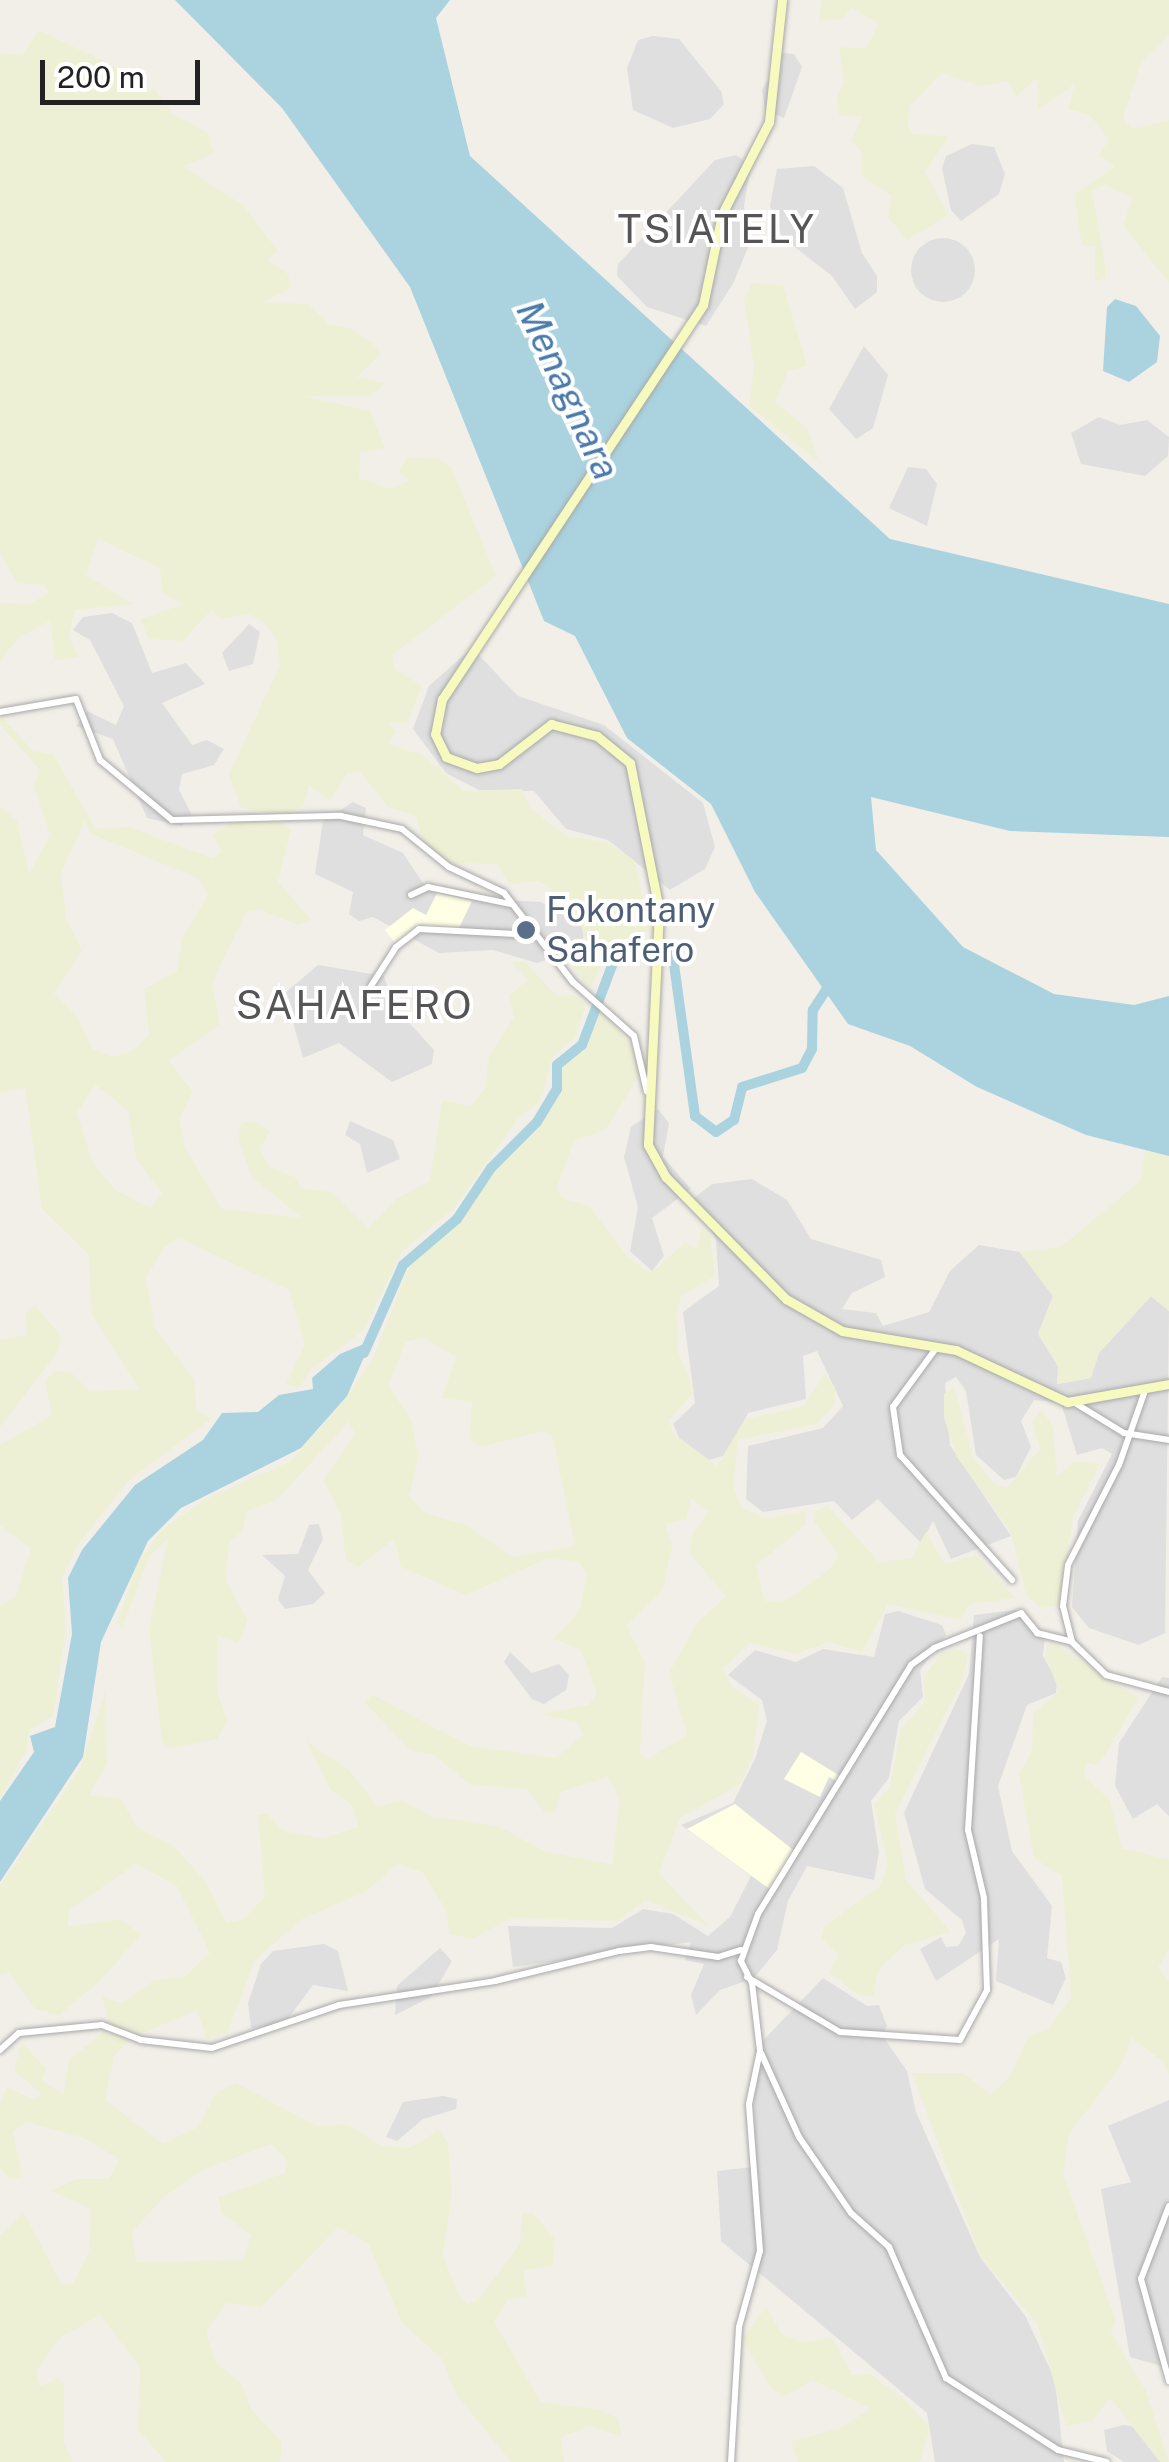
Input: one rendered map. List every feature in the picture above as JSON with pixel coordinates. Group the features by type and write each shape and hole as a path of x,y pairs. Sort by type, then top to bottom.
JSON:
{"main road":[{"path":"782,0 769,122 722,214 711,282 687,330 442,699 435,734 460,766 499,764 551,724 597,736 630,763 659,933 660,960 647,1093 648,1145 666,1177 786,1299 842,1331 937,1346 1058,1400 1075,1403 1169,1384"}],"street":[{"path":"0,712 76,698 100,760 172,820 245,813 382,821 449,867 488,881 589,996 634,1036 647,1093"},
{"path":"411,894 428,887 513,905"},
{"path":"371,986 396,947 419,930 536,935"},
{"path":"937,1346 893,1407 900,1456 1012,1580"},
{"path":"1072,1642 1064,1606 1068,1565 1119,1465 1124,1433 1146,1388"},
{"path":"1075,1403 1124,1433 1169,1440"},
{"path":"1107,2462 1058,2450 946,2378 889,2248 852,2212 798,2137 760,2052 742,1949 911,1665 1020,1613 1037,1633 1072,1642 1106,1675 1169,1692"},
{"path":"746,1978 840,2032 960,2040 987,1990 984,1898 968,1830 980,1634"},
{"path":"0,2050 19,2033 102,2025 141,2040 212,2048 340,2005 495,1982 619,1951 651,1946 718,1957 742,1949"},
{"path":"732,2462 739,2327 760,2251 748,2104 760,2052"},
{"path":"1169,2206 1141,2280 1169,2381"}],"shaded area":[{"path":"821,0 1169,0 1169,35 1141,62 1123,118 1134,129 1169,120 1169,283 1123,225 1133,197 1105,185 1092,191 1105,264 1105,278 1095,282 1095,247 1082,245 1074,194 1115,167 1099,155 1108,141 1103,131 1088,114 1068,109 1075,84 1038,109 1037,78 1016,97 1009,81 981,86 942,73 910,106 908,127 913,134 949,136 925,172 948,215 907,240 888,217 892,196 862,177 861,151 851,140 862,117 839,115 836,98 844,83 839,47 866,48 879,23 851,7 844,19 819,21"},
{"path":"39,30 138,78 148,93 154,88 173,114 208,133 214,154 183,166 243,205 278,251 267,260 288,274 291,288 263,302 308,304 329,324 353,329 378,348 381,354 357,377 385,383 371,396 303,396 370,411 385,449 360,452 359,478 391,489 410,480 398,473 407,457 438,458 451,467 496,576 392,655 395,669 422,686 407,723 389,722 396,731 388,744 423,755 464,791 522,789 530,808 566,836 607,842 634,860 651,930 606,951 590,990 569,961 585,943 579,915 539,881 509,884 497,864 449,863 423,843 416,816 388,807 360,772 347,773 330,801 309,785 303,805 289,815 241,808 229,774 280,665 276,638 262,621 248,614 221,619 211,610 183,641 149,639 140,619 184,604 163,594 160,568 98,539 86,575 133,604 75,610 69,637 78,657 55,660 50,621 19,637 0,661 0,603 29,604 49,593 44,585 17,583 0,553 0,53 22,55"},
{"path":"653,36 679,39 721,91 724,104 710,119 673,128 633,110 627,68 638,40"},
{"path":"783,53 794,54 802,67 784,118 765,110 762,90"},
{"path":"972,144 994,147 1005,174 999,194 961,221 951,210 942,168 946,156"},
{"path":"736,155 751,165 744,206 749,245 734,282 706,326 647,307 617,276 618,264 715,160"},
{"path":"814,166 843,188 862,253 877,276 877,292 855,309 832,276 782,237 770,206 777,169"},
{"path":"943,238 966,247 975,270 966,293 943,302 920,293 911,270 920,247"},
{"path":"752,283 783,285 807,366 788,371 775,402 807,428 819,462 749,406 754,368 744,299"},
{"path":"864,346 888,375 873,428 856,439 829,409"},
{"path":"1099,417 1120,425 1147,420 1169,437 1168,456 1145,476 1081,464 1071,433"},
{"path":"908,467 926,469 937,484 927,526 889,508"},
{"path":"112,613 132,623 152,673 186,663 205,684 162,703 192,745 207,740 224,749 214,765 182,774 179,790 192,815 182,826 147,818 113,739 76,726 87,711 116,725 124,706 90,640 73,630 83,617"},
{"path":"249,624 260,632 253,664 229,671 222,653"},
{"path":"472,648 518,696 604,725 703,803 715,847 705,869 670,890 608,840 566,829 534,791 479,790 446,773 413,729 429,686"},
{"path":"0,715 32,750 54,755 95,829 129,827 212,858 222,852 213,835 236,819 275,820 291,830 278,882 312,920 297,925 259,909 246,912 212,983 220,1024 169,1061 193,1092 179,1119 185,1148 222,1209 302,1218 252,1177 238,1139 241,1124 254,1121 270,1131 260,1148 269,1167 295,1177 302,1188 331,1192 368,1228 396,1199 430,1181 442,1100 470,1106 485,1089 489,1056 514,1017 509,995 528,980 511,962 525,962 557,996 574,995 586,1005 575,1037 552,1058 541,1100 518,1119 454,1208 403,1250 363,1331 311,1369 300,1387 286,1384 305,1345 289,1290 179,1238 164,1248 146,1278 155,1328 195,1380 196,1410 212,1418 128,1481 78,1545 62,1579 66,1626 53,1716 29,1730 27,1749 0,1798 0,1606 16,1596 31,1549 0,1525 0,1445 52,1415 45,1382 54,1371 71,1372 90,1391 139,1389 91,1313 89,1255 42,1209 25,1088 0,1093 0,806 17,821 29,874 50,835 34,787 39,769 0,725","holes":["84,821 92,834 197,878 209,893 182,939 177,971 144,989 149,1034 133,1051 112,1057 92,1049 78,1017 54,993 82,950 66,918 61,873","95,1084 128,1111 136,1158 162,1193 150,1208 117,1191 93,1164 77,1113"]},
{"path":"353,802 366,808 363,835 403,853 425,886 461,898 541,902 585,928 581,948 537,963 493,950 439,953 373,917 359,921 349,914 353,892 315,874 323,821"},
{"path":"437,893 472,901 458,930 419,925 395,943 385,930 413,908 426,915"},
{"path":"318,965 384,976 393,1005 434,1050 432,1064 392,1082 339,1043 303,1058 285,993"},
{"path":"600,1009 634,1048 641,1073 605,1130 574,1141 557,1187 562,1198 589,1206 627,1256 650,1273 685,1243 697,1249 701,1230 710,1235 715,1276 681,1296 677,1311 678,1351 694,1392 669,1420 673,1433 717,1466 745,1419 804,1406 825,1373 835,1388 834,1405 817,1424 738,1440 733,1486 742,1509 766,1518 805,1511 806,1525 756,1565 765,1601 784,1602 831,1568 838,1555 813,1520 814,1511 828,1506 879,1562 911,1558 926,1532 945,1564 976,1555 1016,1598 970,1604 960,1620 888,1604 862,1652 829,1642 796,1654 750,1643 723,1668 732,1687 759,1704 754,1752 742,1783 680,1818 659,1873 709,1926 645,1900 618,1921 512,1918 471,1939 449,1934 447,1912 422,1872 398,1864 365,1892 302,1919 255,1960 227,2033 207,2039 197,2010 136,2036 109,2025 102,1996 122,2003 153,1981 185,1976 210,1953 177,1886 136,1864 69,1910 68,1927 119,1919 141,1934 101,1980 59,2015 35,2009 9,1972 0,1975 0,1886 79,1770 106,1690 107,1764 89,1795 120,1798 138,1828 174,1846 206,1882 226,1923 244,1919 265,1897 258,1815 266,1813 284,1831 323,1838 358,1827 353,1806 330,1789 306,1741 348,1769 378,1806 403,1800 430,1816 497,1826 545,1851 612,1865 620,1798 608,1777 561,1792 555,1812 545,1813 527,1789 471,1785 434,1755 411,1751 364,1702 373,1695 470,1746 556,1758 584,1734 576,1722 539,1714 589,1705 597,1692 580,1649 553,1639 579,1612 587,1575 579,1562 548,1558 466,1595 401,1567 394,1539 358,1567 346,1559 340,1512 323,1480 355,1434 348,1422 277,1500 247,1511 243,1531 230,1541 225,1580 248,1620 238,1644 217,1635 217,1690 227,1722 217,1739 171,1749 162,1742 149,1629 168,1539 150,1555 122,1628 117,1623 137,1565 161,1530 207,1498 291,1461 341,1404 372,1360 412,1260 457,1222 496,1164 540,1127 560,1062 588,1044","holes":["424,1338 456,1357 442,1398 472,1402 469,1440 479,1447 543,1431 553,1438 575,1546 513,1557 467,1525 425,1513 409,1496 418,1459 412,1421 388,1385 406,1342","691,1498 708,1512 691,1536 690,1554 726,1596 697,1623 669,1673 687,1735 648,1759 640,1754 645,1663 627,1626 663,1590 672,1545 665,1524 686,1519"]},
{"path":"658,1109 669,1123 663,1157 691,1189 652,1218 664,1256 652,1271 630,1251 638,1207 624,1157 631,1127"},
{"path":"350,1121 393,1140 400,1159 367,1173 360,1144 345,1135"},
{"path":"1146,1149 1169,1156 1169,1311 1151,1296 1099,1353 1091,1378 1057,1384 1058,1366 1038,1334 1053,1296 1020,1252 1059,1247 1073,1237 1140,1181"},
{"path":"752,1179 787,1200 811,1239 881,1260 885,1277 852,1293 842,1309 876,1313 883,1326 929,1312 950,1271 979,1245 1020,1252 1053,1296 1038,1334 1058,1366 1058,1384 1090,1378 1099,1353 1151,1296 1169,1311 1165,1633 1139,1645 1089,1628 1072,1607 1078,1521 1112,1454 1102,1448 1077,1455 1061,1403 1034,1400 1021,1421 1031,1447 1016,1477 1004,1480 976,1455 966,1391 956,1377 945,1383 950,1445 1011,1536 951,1559 933,1521 921,1543 878,1499 852,1520 834,1501 763,1512 746,1499 748,1446 823,1428 843,1406 817,1351 803,1356 806,1399 748,1413 726,1455 709,1460 680,1440 673,1424 695,1403 683,1312 719,1286 716,1239 693,1199 712,1184"},
{"path":"35,1305 62,1337 58,1352 0,1427 0,1340 27,1335 25,1314"},
{"path":"954,1386 973,1457 994,1484 1007,1488 1040,1449 1032,1421 1042,1410 1053,1427 1057,1476 1074,1462 1100,1463 1073,1517 1059,1605 1041,1608 1027,1596 1010,1531 957,1457 944,1418 944,1394"},
{"path":"319,1524 323,1539 308,1570 325,1593 313,1604 285,1609 278,1599 285,1576 262,1555 298,1554 309,1525"},
{"path":"1015,1610 1045,1637 1043,1656 1057,1681 1056,1693 1027,1705 998,1786 1012,1851 1052,1906 1047,1958 1061,1962 1066,1978 1053,2005 996,1981 999,1939 936,1981 920,1949 941,1937 946,1947 958,1946 966,1933 962,1920 925,1889 904,1813 969,1674 974,1615"},
{"path":"898,1611 942,1625 946,1635 920,1670 923,1697 899,1721 889,1778 871,1801 879,1853 874,1880 807,1866 788,1901 777,1950 754,1978 720,1990 696,2015 691,1995 704,1964 685,1960 691,1942 513,1967 508,1926 612,1928 643,1909 673,1914 708,1936 730,1917 751,1876 681,1825 733,1803 755,1759 767,1721 762,1700 728,1675 755,1650 796,1662 823,1649 874,1657 885,1614"},
{"path":"1055,1644 1138,1698 1106,1754 1097,1765 1086,1762 1084,1776 1110,1800 1122,1848 1169,1860 1169,1949 1158,1968 1169,1981 1169,2076 1164,2062 1131,2038 1121,2066 1069,2134 1063,2174 1116,2321 1110,2331 1146,2391 1169,2462 1160,2462 1110,2398 1093,2420 1066,2426 1038,2325 979,2254 912,2073 963,2073 990,2094 1009,2078 1028,2037 1048,2029 1071,1998 1062,1876 1034,1858 1019,1774 1032,1751 1033,1714 1059,1691 1046,1657 1047,1646"},
{"path":"960,1649 968,1655 962,1681 895,1814 906,1880 951,1932 905,1945 878,1970 873,1996 856,1994 830,1972 838,1954 821,1938 824,1926 879,1887 888,1867 874,1804 890,1787 900,1730 925,1701 924,1677 941,1653"},
{"path":"510,1652 532,1673 559,1664 569,1675 566,1690 544,1704 532,1699 504,1662"},
{"path":"1162,1677 1169,1678 1169,1816 1157,1804 1133,1819 1115,1786 1119,1743"},
{"path":"801,1752 845,1779 842,1784 829,1777 820,1797 784,1779"},
{"path":"735,1804 797,1853 771,1890 687,1829"},
{"path":"324,1944 338,1951 348,1991 313,1985 284,2024 251,2028 248,2003 261,1964 273,1951"},
{"path":"440,1948 452,1961 431,1997 395,2015 397,1986"},
{"path":"823,1978 867,2006 879,2005 887,2026 882,2035 907,2071 916,2112 980,2257 1026,2317 1055,2380 1064,2462 935,2462 927,2413 721,2241 717,2171 754,2167 755,2049"},
{"path":"103,2032 129,2040 114,2056 105,2100 163,2144 198,2127 216,2093 236,2083 317,2126 348,2124 382,2146 410,2148 438,2130 448,2143 452,2194 443,2255 458,2294 468,2304 478,2300 520,2244 522,2213 533,2213 555,2239 553,2266 523,2270 527,2296 508,2300 494,2322 541,2402 602,2410 618,2419 622,2437 590,2426 561,2437 564,2462 511,2462 457,2395 441,2358 402,2323 368,2243 338,2227 261,2308 226,2303 206,2332 216,2363 241,2383 251,2409 282,2442 280,2462 166,2462 138,2430 140,2367 100,2315 61,2337 36,2371 40,2386 58,2378 64,2384 64,2443 73,2462 0,2462 0,2235 24,2213 62,2285 73,2283 89,2252 91,2209 51,2191 76,2179 109,2179 119,2159 84,2138 26,2122 13,2132 22,2176 10,2179 0,2168 0,2103 7,2087 33,2099 42,2094 14,2071 21,2042 46,2068 42,2081 63,2094 69,2060","holes":["271,2144 286,2159 285,2173 218,2197 222,2213 251,2235 243,2260 136,2262 132,2232 164,2197 202,2170"]},
{"path":"443,2096 457,2099 456,2109 423,2119 397,2141 386,2137 403,2102"},
{"path":"1169,2100 1169,2368 1130,2357 1101,2189 1131,2182 1108,2126"},
{"path":"766,2307 782,2334 803,2342 832,2338 852,2375 870,2374 905,2400 930,2427 920,2462 798,2462 791,2441 840,2428 871,2409 812,2380 783,2397 770,2387 742,2339"},
{"path":"1123,2425 1137,2427 1161,2462 1124,2462 1107,2451 1104,2430"}],"water":[{"name":"Menagnara","path":"175,0 450,0 436,18 470,156 890,539 1169,604 1169,837 1010,831 871,797 876,850 963,947 1054,994 1134,1005 1169,996 1169,1156 1086,1135 977,1087 910,1046 848,1024 755,892 711,804 627,738 575,636 544,621 410,287 282,108"},
{"path":"1115,299 1136,306 1160,336 1157,362 1129,382 1103,371 1107,307"},
{"path":"371,1341 347,1396 301,1448 181,1508 148,1541 101,1642 83,1757 0,1882 0,1801 34,1752 30,1736 55,1727 72,1634 68,1578 82,1550 135,1485 203,1440 222,1413 258,1412 279,1395 313,1389 312,1378 340,1354"}],"waterway":[{"path":"364,1353 403,1265 457,1219 491,1168 537,1122 557,1089 557,1065 582,1045 613,963 655,944 672,950 695,1116 716,1132 734,1120 742,1087 802,1068 812,1049 813,1010 830,984"}],"place":[{"name":"Fokontany Sahafero","path":"526,930"}],"district":[{"name":"TSIATELY","path":"717,229"},
{"name":"SAHAFERO","path":"355,1005"}]}
